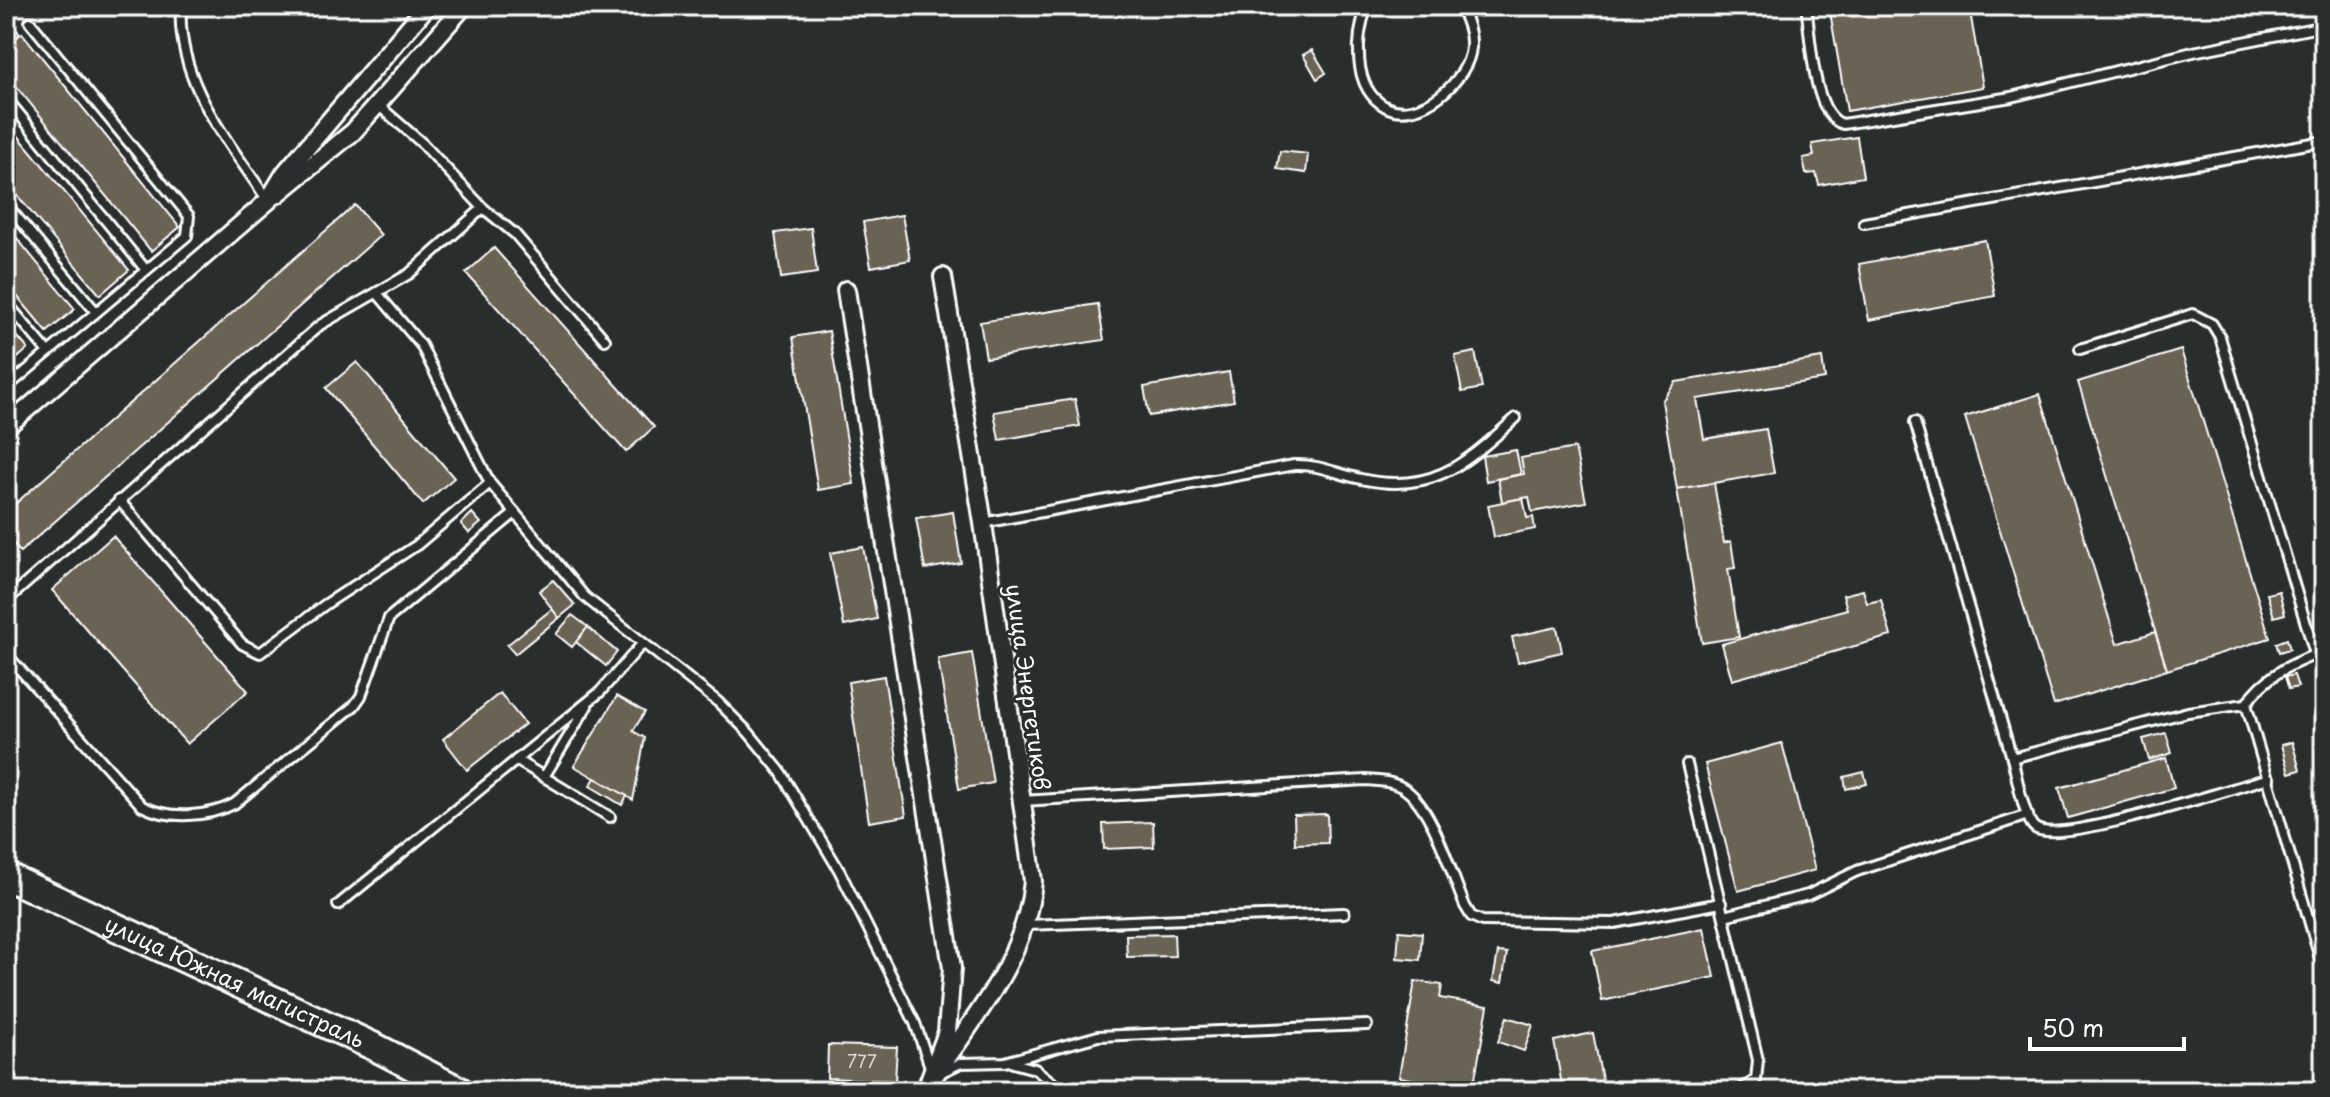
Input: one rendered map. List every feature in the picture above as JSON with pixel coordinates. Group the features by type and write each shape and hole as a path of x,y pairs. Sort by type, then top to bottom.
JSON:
{"highway":[{"name":"улица Южная магистраль","path":"6,876 377,1048 460,1091"}],"street":[{"path":"268,201 285,173 427,6"},
{"path":"6,427 268,201 335,148 464,6"},
{"name":"улица Энергетиков","path":"929,1084 1017,951 1026,925 1033,881 983,523 943,277"},
{"path":"846,290 952,968 947,1032 929,1084"}],"lane":[{"path":"181,6 179,33 185,64 200,96 268,201"},
{"path":"1367,6 1358,42 1364,80 1387,107 1400,110 1416,109 1432,101 1458,78 1467,63 1471,48 1470,31 1460,6"},
{"path":"1806,6 1822,106 1834,122 1843,124 2011,97 2193,52 2324,26"},
{"path":"6,388 187,236 189,216 30,22"},
{"path":"6,98 146,270"},
{"path":"377,104 423,144 483,208 515,234 605,340"},
{"path":"1864,223 2324,141"},
{"path":"6,204 96,312"},
{"path":"6,601 320,325 409,274 483,208"},
{"path":"377,293 421,345 490,483 590,603 735,719 795,794 839,870 915,1023 929,1084 961,1063 1005,1062 1098,1036 1367,1025"},
{"path":"6,302 48,352"},
{"path":"2012,758 2188,712 2246,704 2268,677 2319,652 2220,337 2212,324 2193,314 2080,349"},
{"path":"983,523 1294,465 1314,464 1377,483 1433,478 1466,462 1516,418"},
{"path":"1915,422 2028,815 2035,828 2081,830 2269,778"},
{"path":"119,500 242,644 260,653 326,604 417,545 490,483"},
{"path":"6,654 142,806 172,814 220,811 234,804 354,706 361,696 389,618 515,513"},
{"path":"338,905 610,683 642,644"},
{"path":"544,777 590,699"},
{"path":"2246,704 2324,972"},
{"path":"516,760 610,817"},
{"path":"1687,764 1758,1060 1756,1080 1738,1091"},
{"path":"1022,801 1365,780 1388,782 1406,790 1419,804 1465,906 1471,916 1482,921 1614,923 1721,903"},
{"path":"1724,916 1808,895 1857,871 2028,815"},
{"path":"1026,925 1344,913"},
{"path":"1005,1062 1035,1069 1061,1090"}],"building":[{"path":"1829,6 1969,6 1983,87 1847,111"},
{"path":"9,21 20,34 6,46 6,24"},
{"path":"22,33 180,227 151,251 6,74 6,46"},
{"path":"1312,50 1326,73 1317,79 1303,55"},
{"path":"6,121 129,270 100,295 6,182"},
{"path":"1857,137 1863,177 1819,185 1816,173 1806,174 1803,158 1814,156 1812,144"},
{"path":"1280,151 1308,154 1306,173 1277,169"},
{"path":"355,205 381,235 20,552 6,535 6,512"},
{"path":"902,215 910,260 871,267 863,222"},
{"path":"6,225 75,309 47,332 6,283"},
{"path":"811,228 817,273 781,278 775,233"},
{"path":"1985,240 1995,296 1869,320 1859,264"},
{"path":"494,248 654,427 626,452 466,273"},
{"path":"1098,304 1104,340 986,358 980,322"},
{"path":"6,323 28,349 6,368"},
{"path":"829,331 854,484 818,490 793,337"},
{"path":"2181,350 2270,638 2167,670 2078,382"},
{"path":"1475,352 1482,388 1462,392 1455,356"},
{"path":"1822,358 1825,379 1697,399 1704,439 1766,429 1774,473 1677,489 1662,401 1676,382"},
{"path":"357,362 454,478 423,504 326,388"},
{"path":"1229,372 1234,401 1149,416 1144,387"},
{"path":"2040,394 2117,644 2155,632 2167,670 2054,705 1965,417"},
{"path":"1075,399 1080,426 999,440 994,412"},
{"path":"1575,448 1586,502 1532,512 1529,497 1502,502 1498,479 1524,474 1521,458"},
{"path":"1516,450 1521,474 1486,481 1482,456"},
{"path":"1714,483 1724,543 1731,541 1735,568 1728,569 1739,637 1702,643 1677,489"},
{"path":"1523,498 1527,518 1533,517 1535,529 1494,537 1488,505"},
{"path":"953,512 961,563 925,569 916,518"},
{"path":"472,513 481,523 469,533 461,524"},
{"path":"113,536 248,691 187,744 52,590"},
{"path":"863,547 877,619 844,626 830,553"},
{"path":"553,580 575,605 559,618 539,591"},
{"path":"1863,590 1867,603 1881,600 1891,636 1732,680 1722,644 1847,609 1843,595"},
{"path":"2279,591 2285,614 2274,617 2267,594"},
{"path":"552,609 559,618 515,654 507,645"},
{"path":"572,615 588,627 572,647 556,634"},
{"path":"588,627 617,652 606,666 576,642"},
{"path":"1557,627 1562,652 1518,662 1512,637"},
{"path":"2287,639 2290,649 2279,652 2276,643"},
{"path":"972,653 993,783 959,789 938,659"},
{"path":"2294,675 2298,687 2289,689 2285,677"},
{"path":"884,676 906,816 869,822 848,682"},
{"path":"500,693 525,724 467,770 443,739"},
{"path":"617,696 645,712 633,731 645,738 633,800 574,766"},
{"path":"2166,733 2172,753 2149,760 2143,739"},
{"path":"2292,742 2300,770 2289,773 2281,745"},
{"path":"1782,743 1815,870 1738,891 1705,764"},
{"path":"2166,758 2174,788 2068,818 2059,788"},
{"path":"1864,772 1867,784 1846,789 1844,777"},
{"path":"595,778 627,796 622,805 590,786"},
{"path":"1327,814 1328,843 1295,844 1294,815"},
{"path":"1153,822 1154,847 1104,849 1103,824"},
{"path":"1704,928 1715,977 1602,1001 1592,951"},
{"path":"1399,931 1422,933 1420,960 1397,958"},
{"path":"1174,934 1175,956 1127,957 1126,935"},
{"path":"1498,952 1507,953 1502,983 1493,981"},
{"path":"1415,981 1442,985 1440,998 1488,1006 1473,1089 1399,1077"},
{"path":"1507,1017 1533,1025 1524,1051 1498,1042"},
{"path":"1593,1033 1604,1090 1563,1091 1554,1041"},
{"path":"828,1045 897,1047 895,1081 827,1078"}]}
